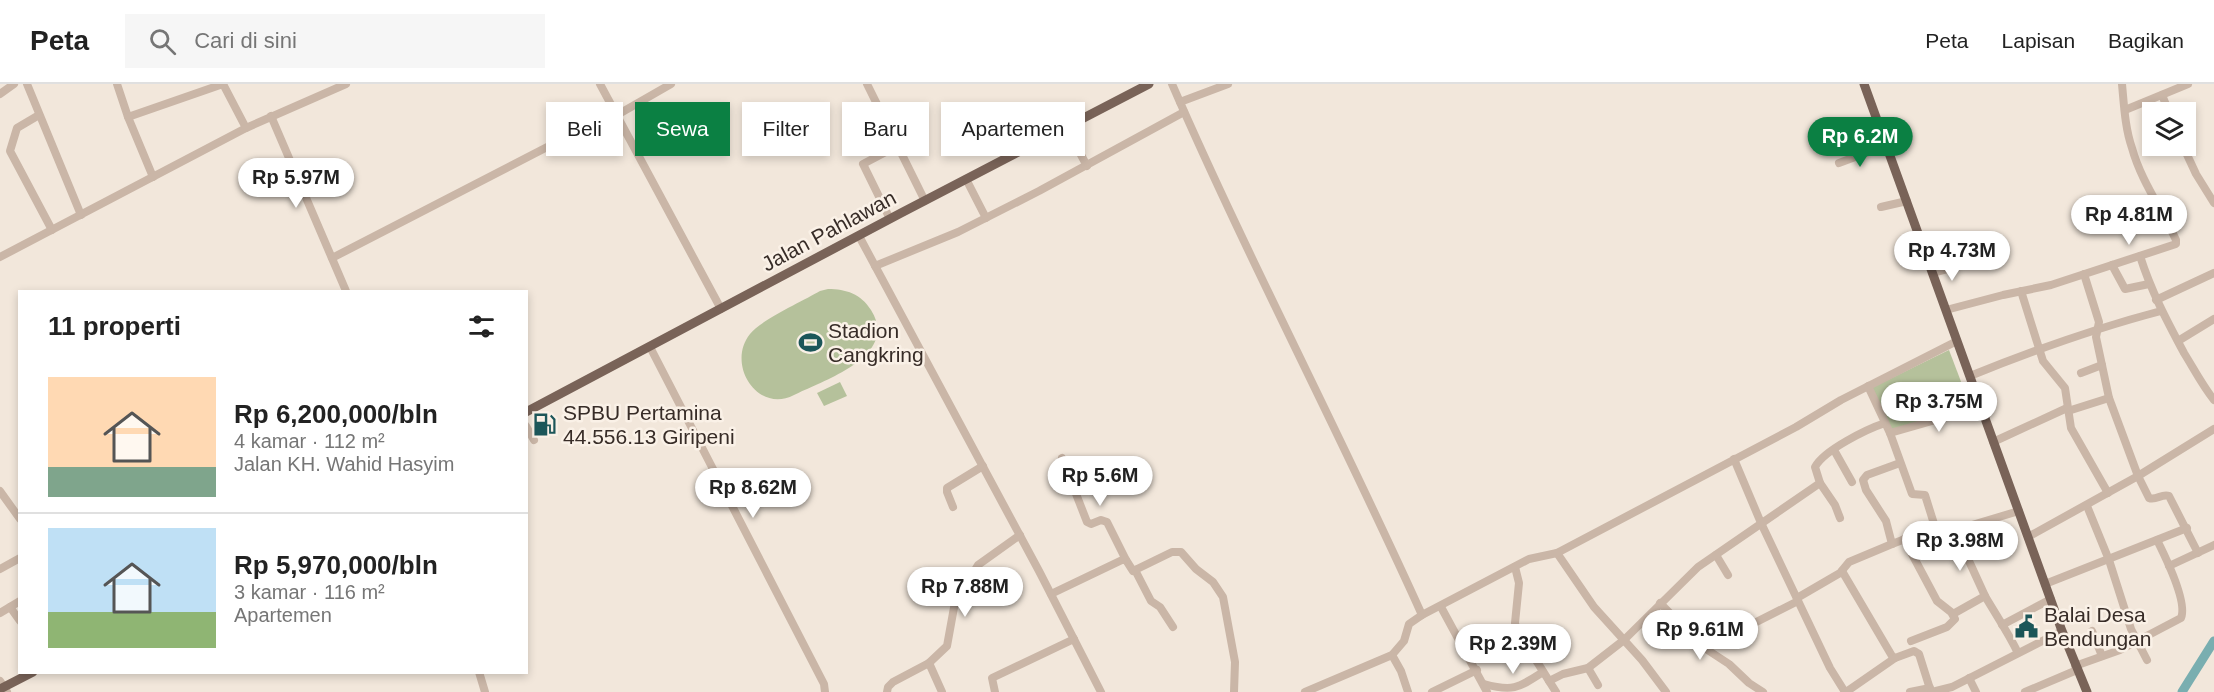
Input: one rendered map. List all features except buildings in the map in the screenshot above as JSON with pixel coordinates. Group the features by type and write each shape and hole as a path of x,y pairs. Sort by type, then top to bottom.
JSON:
{"main road":[{"path":"1864,84 2062,632 2087,692"},
{"name":"Jalan Pahlawan","path":"1085,117 1146,85"},
{"name":"Jalan Pahlawan","path":"528,411 1010,156"},
{"path":"3,687 29,674"}],"street":[{"path":"0,94 14,84"},
{"path":"27,84 81,215"},
{"path":"117,84 153,177"},
{"path":"128,117 223,84 246,128"},
{"path":"0,257 246,128 346,84"},
{"path":"600,84 610,102"},
{"path":"623,110 670,84"},
{"path":"867,84 876,102"},
{"path":"1172,84 1422,615"},
{"path":"1180,102 1228,84"},
{"path":"1946,310 2051,285 2177,243 2138,165 2129,139 2122,84"},
{"path":"2125,110 2162,95 2175,87 2188,84"},
{"path":"2162,95 2165,102"},
{"path":"875,266 986,218 1185,112"},
{"path":"39,115 17,128 10,152 52,230"},
{"path":"272,116 346,290"},
{"path":"1829,146 1880,126"},
{"path":"623,127 721,309"},
{"path":"1866,132 1873,150"},
{"path":"1839,163 1887,145"},
{"path":"332,258 546,149"},
{"path":"879,156 864,164 890,219"},
{"path":"902,156 925,201"},
{"path":"1082,156 1087,166"},
{"path":"2188,156 2214,203"},
{"path":"966,179 986,218"},
{"path":"1881,207 1907,201"},
{"path":"859,236 1020,535 1101,692"},
{"path":"2140,256 2161,311 2198,379 2214,400"},
{"path":"1932,273 1963,265"},
{"path":"2112,265 2125,290 2149,284"},
{"path":"2156,300 2214,273"},
{"path":"2084,274 2100,322 2096,337 2109,398 2138,476 2149,498 2169,496 2198,553"},
{"path":"2021,291 2039,350 2047,368 2065,388 2071,428 2075,438 2108,493"},
{"path":"1970,376 2098,329 2161,311"},
{"path":"2178,341 2214,319"},
{"path":"1305,692 1323,688 1347,673 1377,663 1392,655 1404,641 1409,624 1422,615 1529,560 1557,553 1868,386 1957,341"},
{"path":"650,347 824,684 825,692"},
{"path":"2081,373 2102,365"},
{"path":"1868,386 1890,434 1912,494 1925,495 1935,527"},
{"path":"1994,442 2068,410 2109,398"},
{"path":"1890,434 1981,406"},
{"path":"1840,518 1835,505 1820,483 1815,465 1834,450 1885,423"},
{"path":"2028,537 2087,506 2214,429"},
{"path":"528,430 534,440"},
{"path":"1834,450 1852,482"},
{"path":"1062,458 1087,522 1091,524 1103,520 1107,522 1151,602 1161,607 1173,627"},
{"path":"1734,459 1761,523 1830,668 1846,692 1895,658 1917,652 1931,691"},
{"path":"1892,544 1886,521 1866,490 1863,480 1867,475 1900,463"},
{"path":"953,507 947,488 983,466"},
{"path":"1549,681 1563,674 1588,668 1624,640 1684,579 1820,483"},
{"path":"0,491 18,516"},
{"path":"2087,506 2109,560 2131,629 2147,660"},
{"path":"1705,648 1797,599 1842,571 1849,562 1935,527 1960,527 1984,523 2019,511"},
{"path":"1953,526 1985,596 2018,653"},
{"path":"2045,584 2187,528"},
{"path":"887,692 892,682 929,663 947,646 955,602 978,565 1020,535"},
{"path":"1904,539 1937,601 1953,614 1955,620 1953,623 1911,641"},
{"path":"2025,692 2177,621 2183,614 2179,590 2157,540"},
{"path":"2169,566 2214,546"},
{"path":"1135,570 1179,551 1184,553 1196,569 1213,582 1223,597 1233,649 1234,692"},
{"path":"1557,553 1594,608 1624,640 1666,692"},
{"path":"1716,555 1728,575"},
{"path":"0,569 18,559"},
{"path":"1051,594 1126,560"},
{"path":"1515,567 1520,593 1515,623 1556,692"},
{"path":"1842,571 1895,658"},
{"path":"1953,614 1985,596"},
{"path":"2002,624 2051,599"},
{"path":"0,614 18,602"},
{"path":"1660,603 1705,648 1763,692"},
{"path":"10,607 18,618"},
{"path":"1441,607 1488,692"},
{"path":"2092,631 2102,656"},
{"path":"1910,692 1948,689 2062,632"},
{"path":"995,692 992,678 1074,639"},
{"path":"1392,655 1401,671 1408,692"},
{"path":"929,663 942,692"},
{"path":"1588,668 1598,686"},
{"path":"1432,692 1477,670"},
{"path":"1484,684 1507,690 1543,672"},
{"path":"480,674 485,692"},
{"path":"1969,678 1976,692"}],"green space":[{"name":"Stadion Cangkring","path":"828,289 841,290 858,296 871,310 877,326 875,341 867,353 839,374 794,395 781,399 768,398 757,392 749,383 742,359 743,346 750,334 772,317"},
{"path":"1949,350 1971,408 1889,432 1869,389"},
{"path":"840,382 847,396 824,406 817,393"}],"waterway":[{"path":"2182,692 2214,641"}],"place":[{"name":"Stadion Cangkring","path":"810,343"},
{"name":"SPBU Pertamina 44.556.13 Giripeni","path":"545,425"},
{"name":"Balai Desa Bendungan","path":"2026,627"}]}
